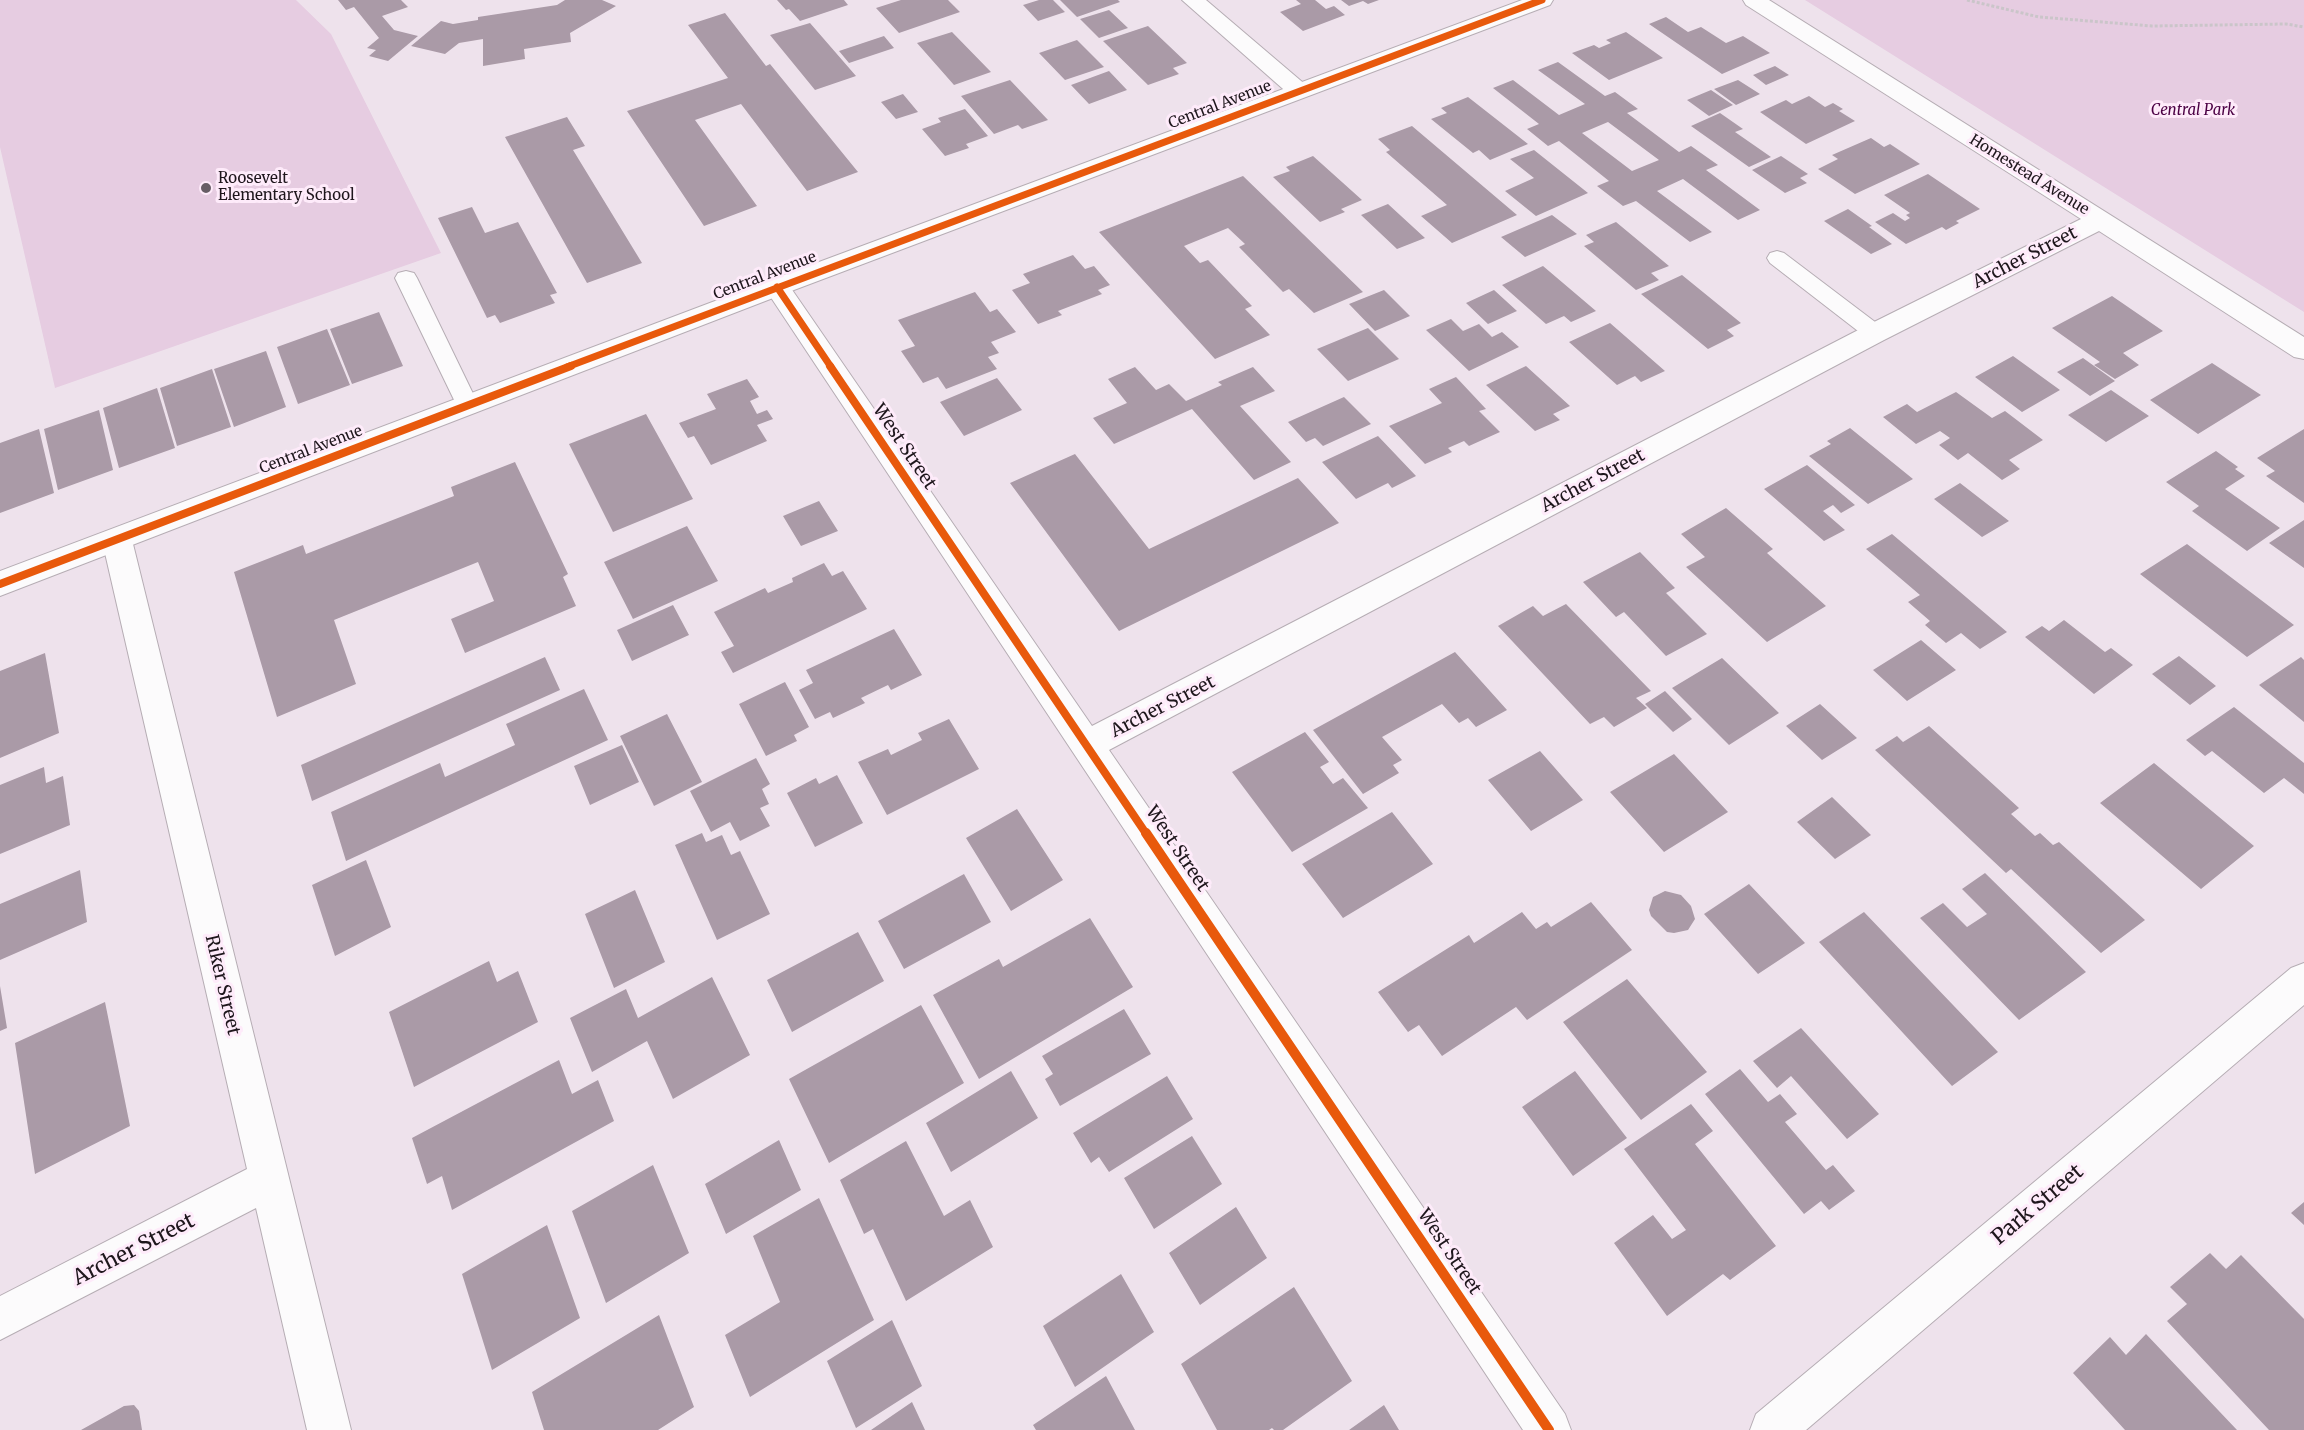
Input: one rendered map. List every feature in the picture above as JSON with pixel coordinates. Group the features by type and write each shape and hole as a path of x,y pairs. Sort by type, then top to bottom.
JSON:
{"street":[{"path":"1193,0 1299,91"},
{"name":"Central Avenue","path":"0,584 777,287 1542,0"},
{"name":"Homestead Avenue","path":"1754,0 2304,350"},
{"name":"Archer Street","path":"1087,746 1875,333 2100,220"},
{"name":"West Street","path":"777,287 1549,1430"},
{"name":"Riker Street","path":"117,540 329,1430"},
{"name":"Park Street","path":"1772,1430 2304,981"},
{"name":"Archer Street","path":"0,1319 268,1180"}],"lane":[{"path":"1777,258 1875,333"},
{"path":"406,278 468,406"}],"path":[{"path":"1967,0 2039,17 2152,26 2304,25"}],"green space":[{"name":"Roosevelt Elementary School","path":"0,0 296,0 331,34 441,253 55,388 0,147"},
{"name":"Central Park","path":"1805,0 2304,0 2304,312"}],"building":[{"path":"338,0 401,0 408,7 382,16 394,30 418,36 388,61 369,56 376,50 367,48 379,38 354,7 346,10"},
{"path":"565,0 602,0 616,6 570,33 571,42 524,49 525,59 483,66 483,39 459,43 445,54 411,46 441,21 453,24 478,20 478,17 557,5"},
{"path":"777,0 844,0 848,5 800,21"},
{"path":"901,0 948,0 960,12 899,33 876,8"},
{"path":"1039,0 1053,0 1065,12 1038,21 1023,5"},
{"path":"1060,0 1118,0 1120,2 1077,17"},
{"path":"1296,0 1315,0 1326,9 1334,6 1345,15 1303,31 1280,12 1301,4"},
{"path":"1341,0 1379,0 1368,4 1363,1 1349,6"},
{"path":"1109,10 1128,28 1099,38 1080,19"},
{"path":"725,13 766,66 770,64 858,172 807,191 741,104 695,120 757,206 704,226 627,111 728,78 688,25"},
{"path":"1666,17 1688,32 1701,27 1726,43 1743,36 1770,53 1722,74 1649,24"},
{"path":"810,23 856,76 815,90 770,35"},
{"path":"1148,26 1187,63 1173,68 1179,74 1148,85 1103,41"},
{"path":"952,32 991,72 954,85 917,43"},
{"path":"1626,32 1663,58 1609,80 1572,53 1594,45 1599,48 1611,43 1606,40"},
{"path":"884,36 894,48 849,63 839,51"},
{"path":"1077,40 1104,67 1065,80 1039,53"},
{"path":"1558,62 1605,96 1615,92 1638,109 1627,113 1679,152 1691,146 1718,165 1706,170 1760,210 1738,220 1683,179 1657,191 1712,232 1690,242 1636,201 1623,206 1597,186 1609,181 1559,141 1548,146 1527,129 1539,124 1493,88 1513,80 1559,115 1585,104 1538,70","holes":["1608,122 1659,160 1632,171 1582,133"]},
{"path":"1775,66 1789,75 1766,85 1753,75"},
{"path":"1109,71 1127,90 1089,104 1071,85"},
{"path":"1010,80 1048,120 1022,129 1018,125 994,134 961,96"},
{"path":"1738,80 1760,94 1736,105 1714,89"},
{"path":"1711,90 1733,105 1709,116 1687,100"},
{"path":"903,94 918,112 896,119 881,102"},
{"path":"1809,96 1825,107 1833,103 1843,109 1839,111 1855,121 1806,144 1760,112 1786,100 1792,104"},
{"path":"1468,97 1528,144 1490,160 1479,150 1473,153 1431,119 1447,113 1441,108"},
{"path":"965,109 988,136 966,144 969,148 945,156 922,129 941,122 938,118"},
{"path":"1720,113 1743,129 1735,132 1771,157 1749,167 1691,126"},
{"path":"567,117 585,146 573,150 642,263 587,283 505,137"},
{"path":"1412,126 1517,215 1452,243 1421,216 1447,205 1386,152 1390,150 1378,139"},
{"path":"1871,138 1884,147 1890,144 1920,164 1855,194 1818,169 1838,159 1832,155"},
{"path":"1534,150 1588,193 1536,216 1505,191 1534,178 1510,159"},
{"path":"1313,156 1362,200 1341,209 1345,212 1320,222 1273,177 1290,171 1286,167"},
{"path":"1781,156 1808,174 1800,178 1807,183 1785,193 1752,170"},
{"path":"1928,174 1980,209 1956,221 1959,223 1946,230 1942,227 1906,244 1875,222 1893,213 1905,221 1910,218 1906,215 1910,213 1884,195"},
{"path":"1243,176 1363,292 1314,313 1289,289 1283,292 1239,247 1245,244 1228,228 1184,246 1200,263 1208,260 1252,306 1245,309 1270,335 1215,359 1099,232"},
{"path":"1388,204 1425,238 1397,249 1361,215"},
{"path":"472,207 485,233 518,222 557,293 550,295 555,303 500,323 495,315 487,318 438,218"},
{"path":"1848,209 1892,244 1871,254 1824,221"},
{"path":"1552,215 1577,234 1525,257 1501,237"},
{"path":"1616,222 1669,266 1651,273 1659,280 1636,290 1584,246 1594,242 1586,235"},
{"path":"1073,255 1085,269 1094,266 1110,285 1098,290 1102,294 1058,311 1062,315 1038,324 1012,290 1030,283 1023,274"},
{"path":"1543,266 1596,311 1571,322 1564,316 1546,324 1502,285"},
{"path":"1682,275 1741,323 1727,330 1734,336 1708,349 1641,294"},
{"path":"1384,290 1410,316 1375,331 1349,304"},
{"path":"1494,290 1517,311 1488,324 1466,303"},
{"path":"975,292 990,312 997,309 1016,332 991,342 999,353 988,357 997,369 946,389 938,377 923,383 901,351 915,346 898,320"},
{"path":"2112,296 2163,331 2123,353 2139,365 2115,379 2094,365 2100,362 2052,328"},
{"path":"379,312 403,366 352,384 330,329"},
{"path":"1451,319 1463,331 1479,324 1492,337 1502,332 1519,347 1469,371 1426,330"},
{"path":"1610,323 1665,371 1641,382 1635,376 1617,385 1569,342"},
{"path":"1368,328 1399,359 1348,381 1317,349"},
{"path":"327,329 350,385 298,404 277,347"},
{"path":"266,351 286,407 234,427 214,369"},
{"path":"2013,356 2060,390 2022,412 1975,377"},
{"path":"2083,358 2115,381 2090,396 2057,372"},
{"path":"2212,363 2261,395 2198,434 2150,400"},
{"path":"1526,366 1570,406 1553,414 1560,420 1535,431 1486,385"},
{"path":"1135,367 1156,390 1169,384 1186,401 1222,385 1218,382 1253,367 1275,391 1240,406 1291,462 1254,480 1192,409 1114,444 1093,418 1127,403 1108,379"},
{"path":"212,369 231,427 177,446 160,388"},
{"path":"1456,377 1486,409 1479,411 1500,432 1469,446 1464,441 1448,448 1452,452 1425,464 1389,426 1442,403 1429,389"},
{"path":"997,378 1022,410 964,436 940,402"},
{"path":"747,379 759,397 750,401 757,414 767,410 773,419 757,425 767,441 711,465 694,436 688,438 679,423 716,409 707,394"},
{"path":"157,388 175,448 119,468 103,408"},
{"path":"2111,390 2149,416 2106,442 2068,415"},
{"path":"1956,392 1992,418 2005,411 2043,440 2009,460 2020,469 2002,480 1968,453 1958,460 1939,445 1950,438 1940,431 1916,444 1883,417 1907,404 1917,412"},
{"path":"1344,397 1371,424 1323,446 1315,438 1306,442 1288,422"},
{"path":"99,410 113,470 58,490 44,429"},
{"path":"646,414 693,499 613,532 569,444"},
{"path":"1850,428 1913,479 1868,504 1809,456 1831,444 1827,441"},
{"path":"39,429 54,493 0,513 0,443"},
{"path":"2304,429 2304,503 2266,476 2275,471 2257,458"},
{"path":"1378,436 1416,476 1392,488 1388,483 1356,499 1322,462"},
{"path":"2216,451 2238,467 2235,469 2245,476 2225,489 2280,528 2247,551 2192,511 2199,506 2166,482"},
{"path":"1075,454 1149,549 1298,478 1339,523 1119,631 1010,483"},
{"path":"515,462 568,574 563,577 576,606 465,653 451,619 494,601 478,562 334,620 356,684 277,717 234,572 303,545 306,554 454,496 451,487"},
{"path":"1807,465 1855,505 1841,513 1833,505 1823,511 1845,530 1824,541 1764,489"},
{"path":"1960,483 2009,521 1982,537 1934,499"},
{"path":"819,501 838,531 801,546 783,516"},
{"path":"1726,508 1773,549 1767,553 1826,606 1767,642 1686,567 1705,557 1681,534"},
{"path":"2304,520 2304,568 2269,543"},
{"path":"687,526 718,581 633,619 604,562"},
{"path":"1892,534 2007,632 1980,649 1961,633 1946,643 1925,625 1930,621 1908,602 1920,595 1866,549"},
{"path":"2187,544 2294,625 2247,657 2140,574"},
{"path":"1640,552 1675,588 1666,593 1707,634 1666,656 1624,612 1616,617 1583,582"},
{"path":"824,563 832,576 843,571 867,609 733,673 721,652 734,646 714,612 765,588 768,593 793,582 792,578"},
{"path":"1566,604 1651,691 1636,698 1647,708 1614,727 1604,717 1590,724 1498,626 1533,606 1543,616"},
{"path":"673,605 689,635 632,661 617,630"},
{"path":"2064,620 2105,652 2111,648 2133,665 2094,694 2025,637 2042,626 2049,631"},
{"path":"894,629 922,675 891,690 888,685 861,698 865,703 833,718 830,712 815,719 799,690 813,683 806,670"},
{"path":"1921,640 1956,670 1907,701 1873,670"},
{"path":"1455,652 1507,710 1476,727 1468,718 1459,723 1442,704 1382,737 1402,760 1393,765 1399,773 1363,794 1313,730"},
{"path":"45,653 59,733 0,758 0,671"},
{"path":"2179,656 2216,686 2190,705 2152,674"},
{"path":"545,657 560,690 312,801 301,765"},
{"path":"2301,657 2304,660 2304,722 2259,685"},
{"path":"1722,658 1779,713 1729,745 1672,688"},
{"path":"785,682 809,727 794,735 797,741 766,756 739,704"},
{"path":"584,689 608,740 346,861 331,812 440,763 445,777 515,745 506,724"},
{"path":"1665,691 1692,719 1673,732 1645,704"},
{"path":"1820,704 1857,738 1822,760 1786,726"},
{"path":"2234,707 2304,763 2304,794 2284,778 2264,793 2212,751 2205,756 2186,740"},
{"path":"667,714 702,782 654,806 620,736"},
{"path":"949,719 979,769 887,815 858,762 888,749 891,755 922,740 918,733"},
{"path":"1929,726 2019,808 2011,814 2035,836 2040,833 2053,845 2059,842 2145,920 2101,953 2011,869 2006,873 1875,750 1897,736 1903,742"},
{"path":"1305,732 1329,762 1320,767 1333,784 1343,778 1368,808 1292,852 1232,772"},
{"path":"622,745 639,782 590,805 574,766"},
{"path":"1540,751 1583,800 1531,831 1488,780"},
{"path":"1674,754 1728,812 1664,852 1610,792"},
{"path":"756,758 770,784 762,789 769,804 760,808 770,826 740,841 730,822 711,832 690,791"},
{"path":"2154,763 2254,846 2201,889 2100,803"},
{"path":"44,767 46,783 63,776 70,825 0,854 0,785"},
{"path":"837,775 863,823 815,847 787,793 816,778 819,784"},
{"path":"1832,797 1871,835 1835,859 1797,822"},
{"path":"1017,809 1063,880 1011,911 966,838"},
{"path":"1392,812 1433,864 1343,918 1302,864"},
{"path":"702,833 706,842 722,835 731,855 740,851 770,914 717,940 675,845"},
{"path":"366,860 391,927 335,956 312,885"},
{"path":"80,870 87,922 0,960 0,904"},
{"path":"1985,873 2086,972 2019,1020 1920,918 1943,903 1967,927 1987,914 1962,889"},
{"path":"964,874 991,922 904,969 878,921"},
{"path":"1749,884 1805,943 1758,974 1704,914"},
{"path":"635,890 665,962 614,988 585,914"},
{"path":"1665,891 1681,895 1691,906 1695,919 1688,930 1667,932 1651,916 1649,910 1653,897"},
{"path":"1591,902 1632,950 1527,1020 1516,1007 1442,1056 1419,1025 1408,1032 1378,992 1469,935 1474,943 1522,912 1536,929 1547,922 1551,927"},
{"path":"1864,912 1998,1052 1952,1086 1819,942"},
{"path":"1090,918 1133,987 979,1079 933,995 999,959 1003,967"},
{"path":"858,932 884,981 792,1032 767,980"},
{"path":"489,961 497,982 518,971 538,1022 414,1087 389,1012"},
{"path":"712,977 750,1055 673,1099 647,1041 592,1072 570,1018 626,989 638,1018"},
{"path":"1627,979 1707,1072 1641,1120 1563,1022"},
{"path":"0,986 7,1028 0,1031"},
{"path":"105,1002 130,1126 35,1174 15,1043"},
{"path":"921,1005 964,1083 829,1163 789,1079"},
{"path":"1124,1009 1151,1054 1060,1106 1045,1079 1053,1074 1042,1056"},
{"path":"1801,1028 1879,1114 1847,1139 1791,1076 1777,1088 1753,1061"},
{"path":"559,1060 572,1094 598,1080 614,1121 452,1210 442,1176 427,1184 412,1138"},
{"path":"1740,1069 1768,1102 1780,1094 1797,1114 1785,1122 1826,1170 1833,1165 1855,1191 1829,1210 1821,1201 1804,1214 1705,1094"},
{"path":"1011,1071 1038,1118 951,1172 926,1123"},
{"path":"1575,1071 1627,1138 1573,1176 1522,1107"},
{"path":"1167,1076 1193,1119 1109,1172 1099,1157 1091,1163 1073,1133"},
{"path":"1691,1104 1713,1131 1695,1144 1776,1246 1730,1280 1723,1274 1667,1316 1614,1243 1653,1215 1672,1239 1686,1230 1624,1149"},
{"path":"1192,1136 1222,1184 1154,1229 1124,1178"},
{"path":"779,1140 801,1190 726,1234 705,1184"},
{"path":"906,1141 944,1216 970,1200 993,1247 906,1301 873,1229 864,1234 840,1180"},
{"path":"653,1165 689,1253 606,1303 572,1211"},
{"path":"819,1198 874,1320 750,1397 725,1335 780,1302 753,1236"},
{"path":"2304,1202 2304,1225 2291,1213"},
{"path":"1236,1207 1267,1258 1200,1305 1169,1253"},
{"path":"547,1225 580,1318 492,1370 462,1274"},
{"path":"2210,1253 2226,1269 2241,1255 2304,1319 2304,1430 2269,1430 2167,1321 2187,1304 2170,1287"},
{"path":"1121,1274 1154,1332 1075,1387 1043,1326"},
{"path":"1294,1287 1352,1381 1283,1430 1272,1428 1269,1430 1217,1430 1181,1364"},
{"path":"659,1315 694,1407 658,1430 544,1430 532,1392"},
{"path":"892,1320 922,1386 856,1428 827,1361"},
{"path":"2146,1334 2237,1430 2125,1430 2073,1373 2110,1337 2126,1355"},
{"path":"1106,1376 1135,1430 1036,1430 1033,1425"},
{"path":"912,1402 925,1430 871,1430"},
{"path":"134,1405 139,1411 142,1430 81,1430 124,1406"},
{"path":"1384,1405 1399,1430 1349,1430"}],"cycle path":[{"path":"0,584 777,287 1542,0"},
{"path":"777,287 1549,1430"}],"place":[{"name":"Roosevelt Elementary School","path":"206,188"}]}
